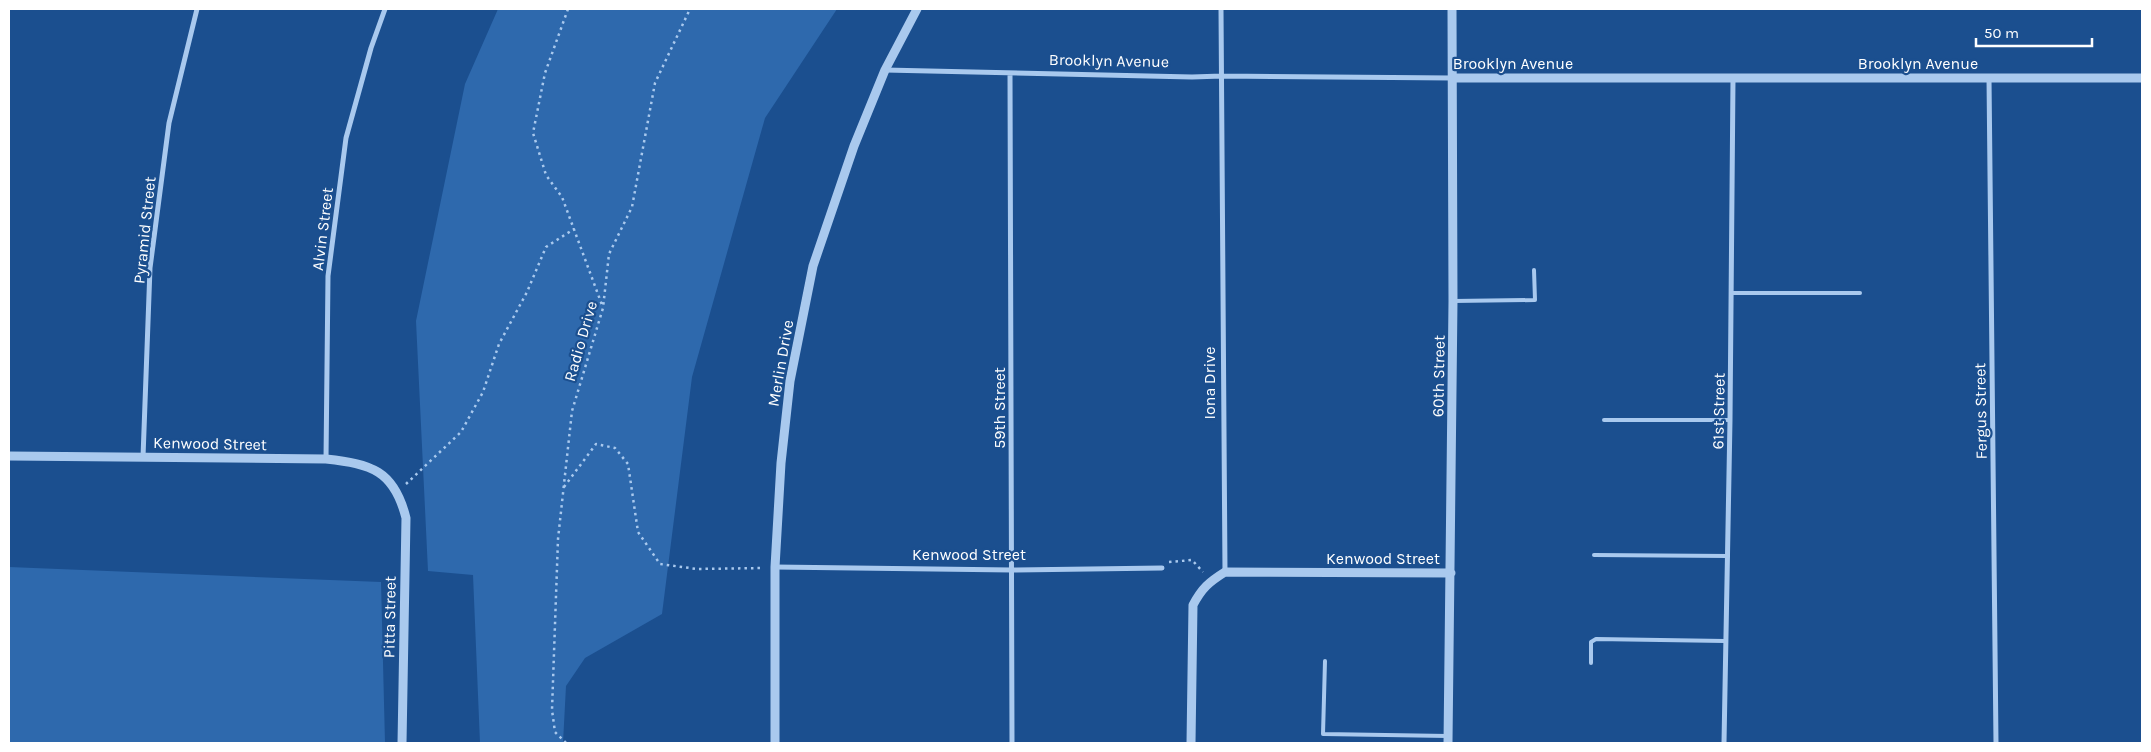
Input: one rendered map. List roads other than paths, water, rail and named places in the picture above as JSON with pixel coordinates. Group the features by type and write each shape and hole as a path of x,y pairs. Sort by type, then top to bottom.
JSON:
{"street":[{"name":"Pyramid Street","path":"143,457 150,268 169,123 196,9"},
{"name":"Alvin Street","path":"326,459 328,276 346,138 371,48 385,9"},
{"name":"Merlin Drive","path":"775,743 775,568 781,463 790,381 814,266 854,146 885,70 917,9"},
{"name":"Iona Drive","path":"1221,9 1225,572"},
{"name":"60th Street","path":"1448,740 1454,300 1452,9"},
{"name":"Brooklyn Avenue","path":"885,70 1192,77 2142,78"},
{"name":"59th Street","path":"1010,73 1012,743"},
{"name":"Fergus Street","path":"1989,78 1996,743"},
{"name":"61st Street","path":"1724,743 1732,293 1732,79"},
{"name":"Kenwood Street","path":"10,456 326,459 357,462 373,469 386,477 397,492"},
{"name":"Pitta Street","path":"397,492 406,518 402,743"},
{"name":"Kenwood Street","path":"775,568 1012,570 1162,568"},
{"name":"Kenwood Street","path":"1225,572 1451,573"},
{"path":"1191,743 1193,605 1202,589 1225,572"}],"lane":[{"path":"1454,300 1535,300 1534,270"},
{"path":"1732,293 1860,293"},
{"path":"1604,420 1730,420"},
{"path":"1594,555 1728,556"},
{"path":"1592,663 1591,642 1596,639 1725,641"},
{"path":"1325,661 1323,734 1448,740"}]}
